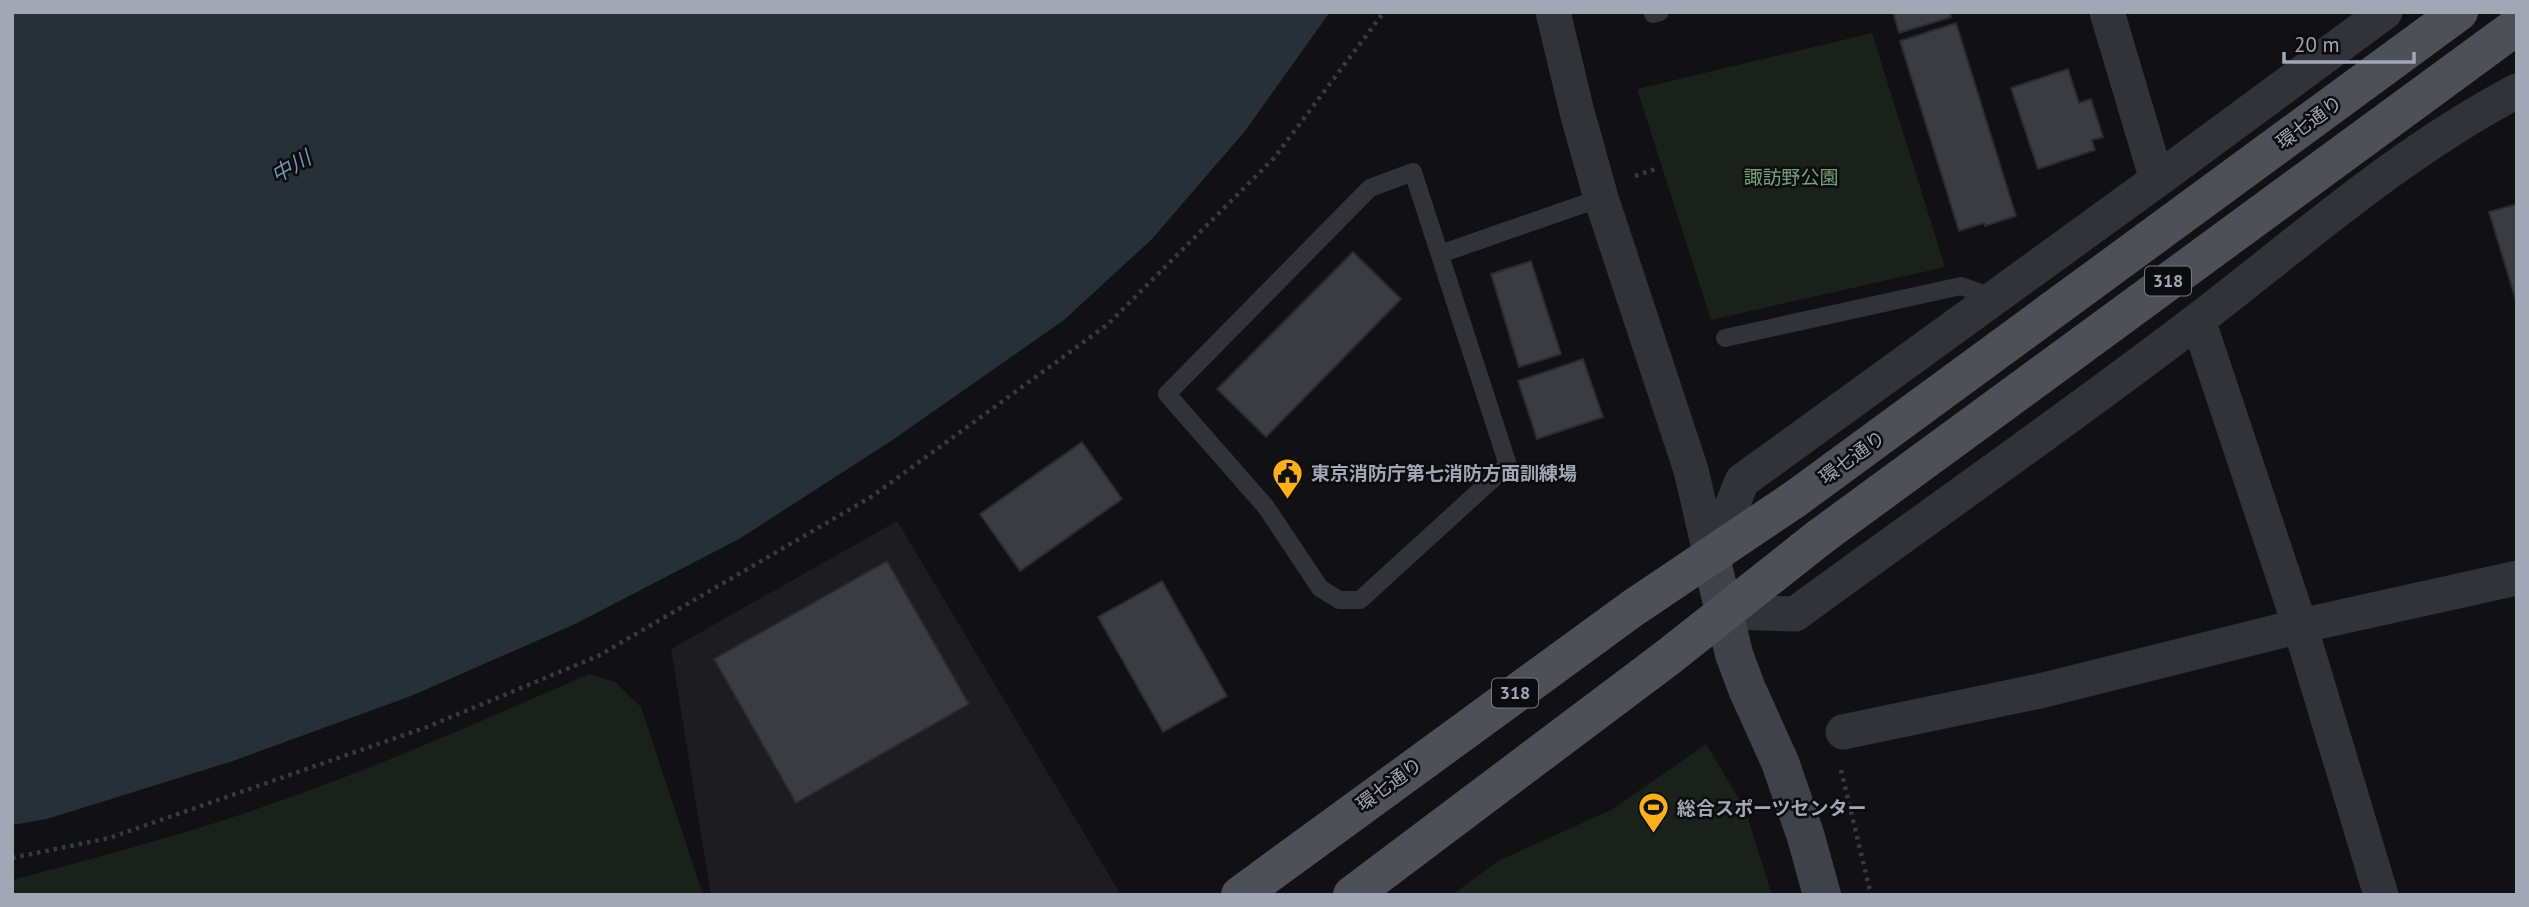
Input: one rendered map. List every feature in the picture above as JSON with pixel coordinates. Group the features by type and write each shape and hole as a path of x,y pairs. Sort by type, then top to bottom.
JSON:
{"main road":[{"name":"環七通り","path":"1240,895 1633,608 1795,499 2459,12"},
{"name":"318","path":"1352,895 1667,658 1820,537 2517,26"}],"street":[{"path":"1553,12 1577,112 1614,189 1691,470 1734,654 1780,762 1806,836 1822,895"},
{"path":"2107,12 2157,180"},
{"path":"1711,557 1742,481 2385,12"},
{"path":"1723,612 1795,614 2198,320 2354,198 2468,117 2517,91"},
{"path":"2198,320 2300,626 2381,895"},
{"path":"1841,747 2040,691 2300,626 2517,578"}],"lane":[{"path":"1413,172 1440,254 1508,465 1360,600 1339,600 1320,588 1266,506 1167,394 1370,188 1413,172"},
{"path":"1440,254 1614,189"},
{"path":"1725,338 1961,286 1978,292 1987,304"}],"path":[{"path":"12,858 122,833 427,727 598,656 871,497 1107,325 1274,158 1384,12"},
{"path":"1614,189 1658,168"},
{"path":"1841,747 1871,895"}],"shaded area":[{"path":"897,521 1121,895 711,895 671,649"}],"green space":[{"name":"諏訪野公園","path":"1872,33 1945,267 1711,320 1637,89"},
{"path":"589,674 615,682 641,707 703,895 12,895 12,880 173,836 309,791 430,743"},
{"name":"総合スポーツセンター","path":"1706,744 1745,809 1772,895 1452,895 1498,861 1613,809"}],"water":[{"name":"中川","path":"12,12 1330,12 1245,131 1152,239 1064,320 891,441 739,539 575,624 411,696 233,761 47,819 12,825"}],"building":[{"path":"1893,12 1950,12 1951,17 1899,33"},
{"path":"1956,23 2016,216 1959,231 1900,41"},
{"path":"2068,69 2079,103 2091,99 2103,137 2092,140 2095,150 2038,169 2011,88"},
{"path":"2517,204 2517,304 2489,212"},
{"path":"1353,252 1401,299 1266,437 1217,389"},
{"path":"1531,261 1561,354 1519,367 1491,274"},
{"path":"1583,359 1603,417 1537,439 1518,381"},
{"path":"1082,442 1122,499 1020,571 980,514"},
{"path":"887,561 969,704 796,803 714,659"},
{"path":"1162,581 1227,696 1163,732 1098,617"}],"place":[{"name":"東京消防庁第七消防方面訓練場","path":"1288,500"},
{"name":"総合スポーツセンター","path":"1654,835"}]}
